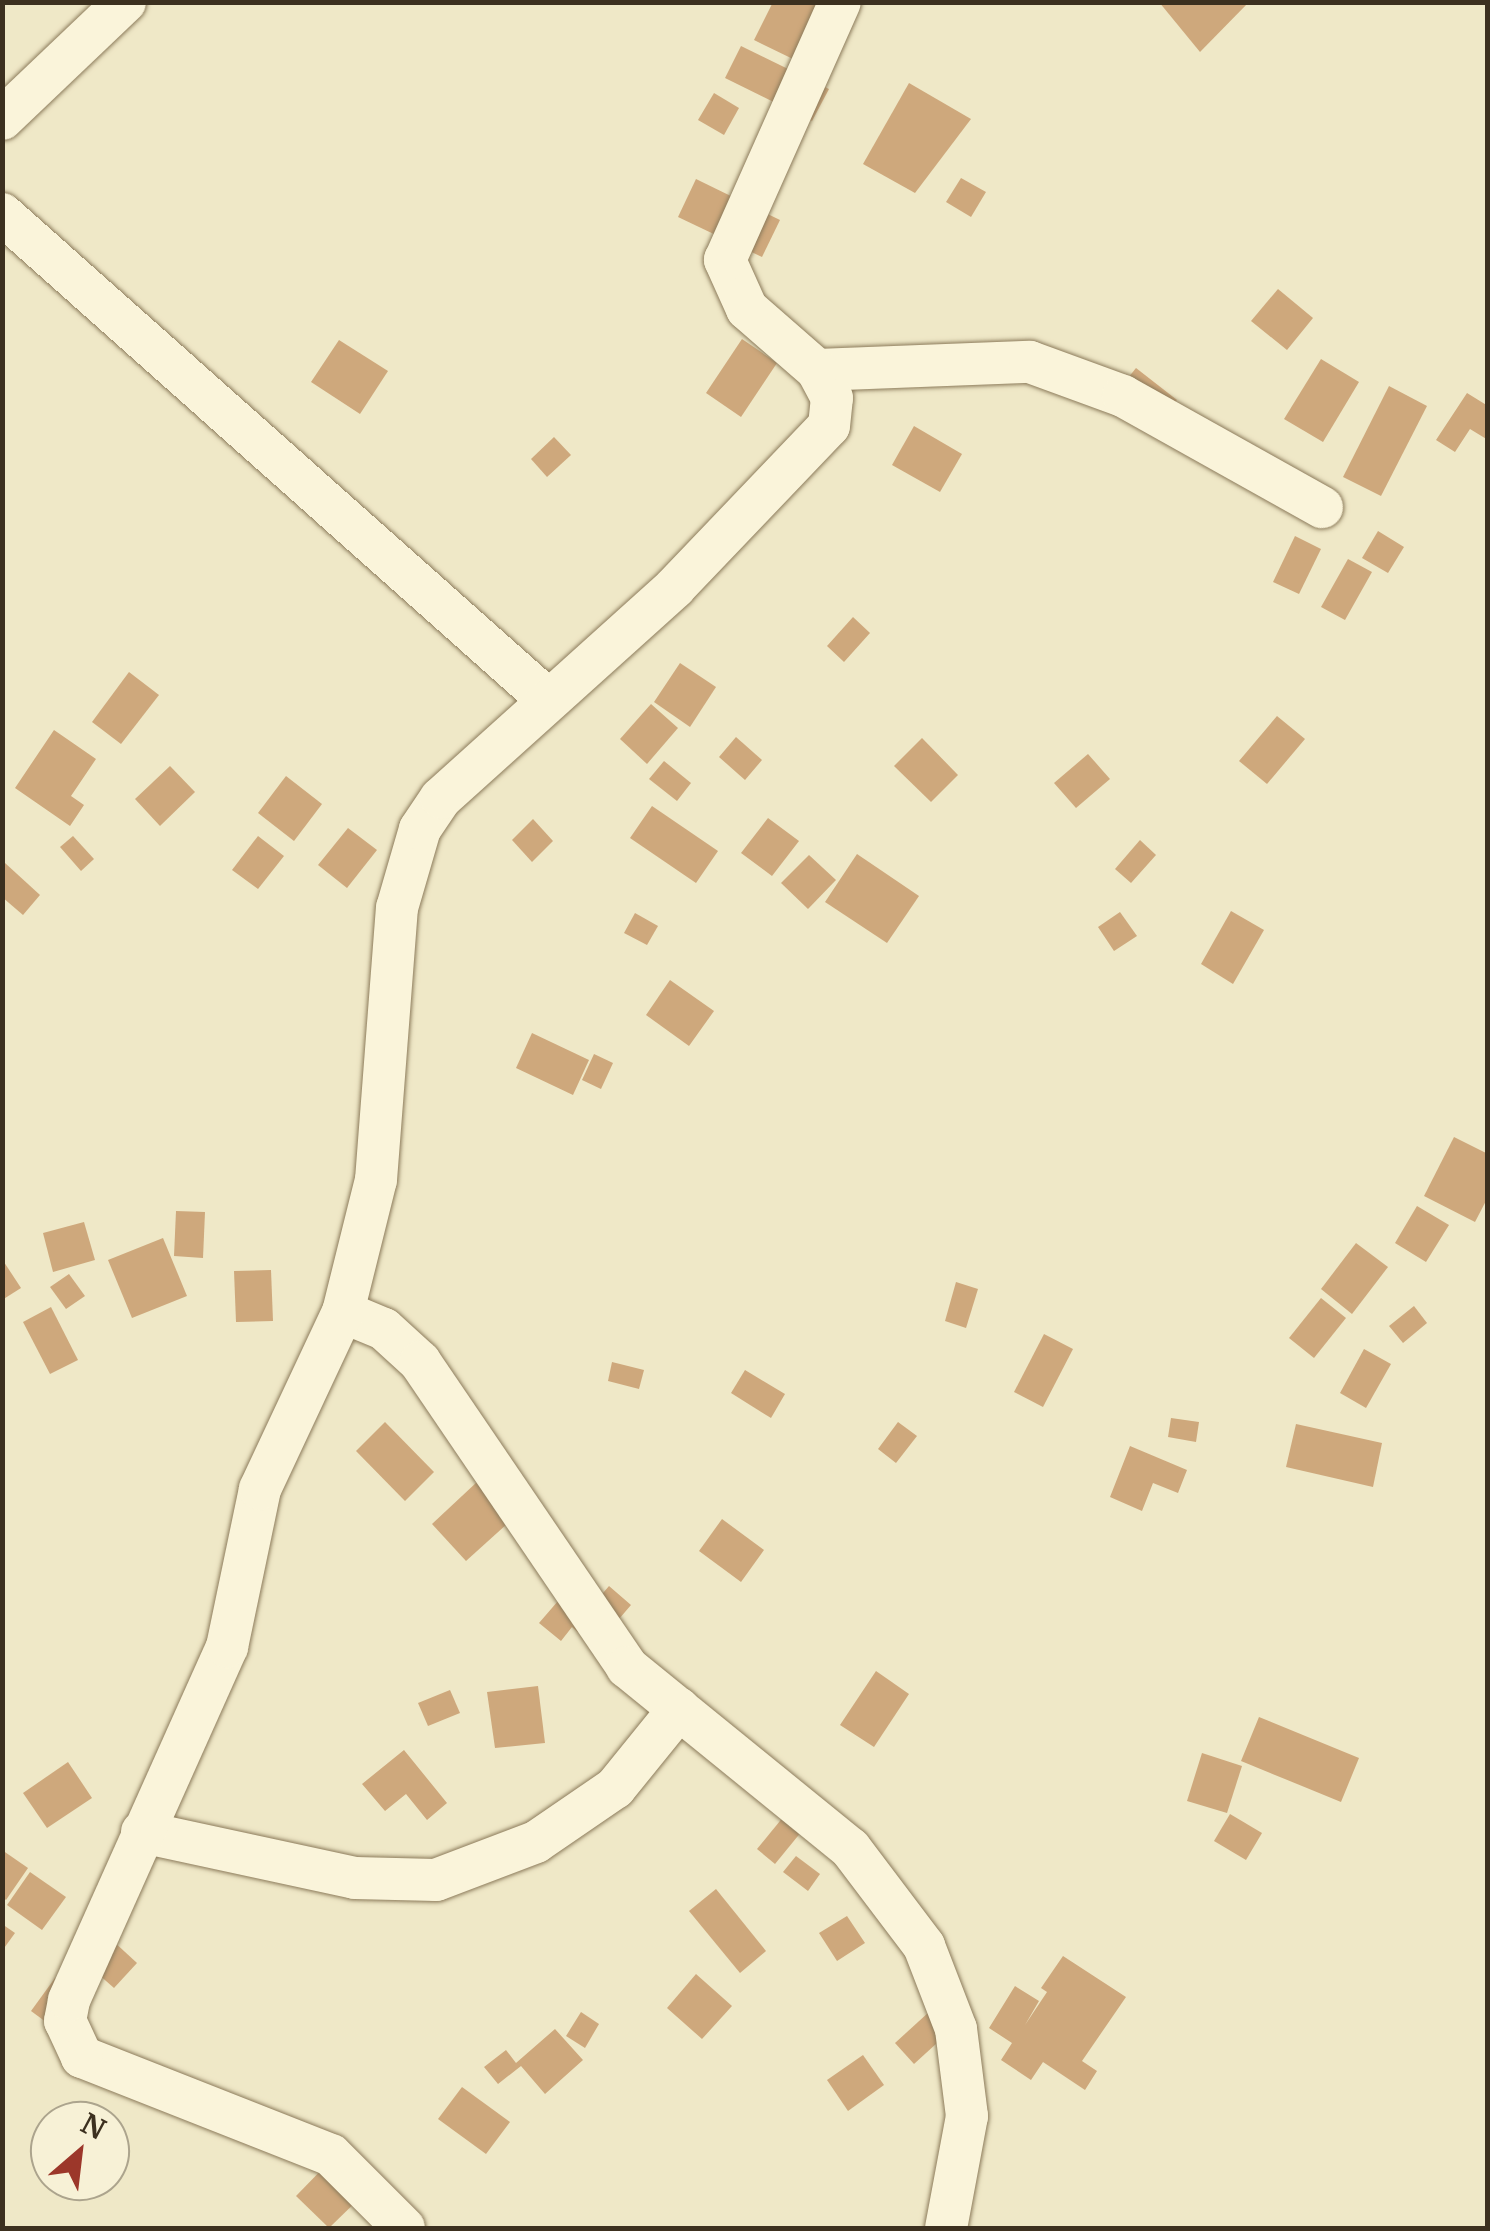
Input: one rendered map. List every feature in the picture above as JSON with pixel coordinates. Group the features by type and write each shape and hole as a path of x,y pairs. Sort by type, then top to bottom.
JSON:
{"street":[{"path":"2,120 125,2"},
{"path":"404,2228 331,2155 107,2070 71,2041 65,2021 76,1978 227,1646 260,1488 343,1312 376,1180 405,867 441,798 806,458 829,426 832,398 818,370 746,310 725,260 840,2"},
{"path":"2,214 546,698"},
{"path":"818,370 1030,362 1123,396 1322,507"},
{"path":"343,1312 384,1329 420,1362 585,1616 679,1709 850,1848 924,1946 956,2028 967,2116 946,2228"},
{"path":"142,1832 355,1878 436,1880 536,1842 615,1788 679,1709"}],"building":[{"path":"773,2 830,2 795,60 754,40"},
{"path":"1159,2 1249,2 1200,52"},
{"path":"741,46 829,89 812,121 725,78"},
{"path":"909,83 971,119 915,193 863,164"},
{"path":"714,93 739,108 724,135 698,120"},
{"path":"961,178 986,192 971,217 946,202"},
{"path":"696,179 780,220 762,257 678,217"},
{"path":"1278,289 1313,318 1287,350 1251,321"},
{"path":"742,339 777,363 741,417 706,393"},
{"path":"339,340 388,371 360,414 311,382"},
{"path":"1321,359 1359,382 1323,442 1284,419"},
{"path":"1136,368 1177,400 1160,420 1120,388"},
{"path":"1389,386 1427,406 1381,496 1343,477"},
{"path":"1467,393 1488,406 1488,440 1470,429 1455,452 1436,440"},
{"path":"914,426 962,454 940,492 892,465"},
{"path":"554,437 571,455 547,477 531,459"},
{"path":"1378,531 1404,547 1388,573 1362,558"},
{"path":"1295,536 1321,549 1299,594 1273,582"},
{"path":"1348,559 1372,572 1345,620 1321,607"},
{"path":"853,617 870,633 844,662 827,646"},
{"path":"680,663 716,687 690,727 654,702"},
{"path":"129,672 159,695 121,744 92,722"},
{"path":"651,704 678,728 647,764 620,739"},
{"path":"1277,716 1305,739 1267,784 1239,761"},
{"path":"54,730 96,759 71,796 84,805 70,826 15,788"},
{"path":"736,737 762,760 745,780 719,757"},
{"path":"922,738 958,775 931,802 894,766"},
{"path":"1088,754 1110,779 1076,808 1054,783"},
{"path":"664,761 691,783 677,801 649,779"},
{"path":"170,766 195,792 160,826 135,799"},
{"path":"286,776 322,804 294,841 258,813"},
{"path":"652,806 718,851 696,883 630,838"},
{"path":"768,818 799,841 772,876 741,853"},
{"path":"533,819 553,841 532,862 512,840"},
{"path":"348,828 377,850 347,888 318,865"},
{"path":"73,836 94,859 81,871 60,847"},
{"path":"258,836 284,856 258,889 232,870"},
{"path":"1140,840 1156,855 1131,883 1115,869"},
{"path":"857,854 919,896 887,943 825,902"},
{"path":"809,855 836,880 808,909 781,883"},
{"path":"5,863 40,895 23,915 2,897"},
{"path":"1231,911 1264,930 1233,984 1201,964"},
{"path":"1120,912 1137,936 1114,951 1098,927"},
{"path":"635,913 658,926 647,945 624,933"},
{"path":"670,980 714,1011 689,1046 646,1015"},
{"path":"532,1033 589,1060 573,1095 516,1068"},
{"path":"594,1054 613,1063 601,1089 582,1080"},
{"path":"1454,1137 1488,1154 1488,1197 1475,1222 1424,1196"},
{"path":"1417,1206 1449,1225 1426,1262 1395,1243"},
{"path":"176,1211 205,1212 203,1258 174,1256"},
{"path":"84,1222 95,1260 53,1272 43,1233"},
{"path":"163,1238 187,1296 132,1318 108,1260"},
{"path":"1356,1243 1388,1267 1352,1314 1321,1289"},
{"path":"2,1259 21,1288 2,1300"},
{"path":"271,1270 273,1321 236,1322 234,1271"},
{"path":"69,1274 85,1296 66,1309 50,1287"},
{"path":"956,1282 978,1289 966,1328 945,1321"},
{"path":"1321,1298 1346,1318 1314,1358 1289,1338"},
{"path":"1414,1306 1427,1323 1403,1343 1389,1326"},
{"path":"51,1307 78,1360 50,1374 23,1322"},
{"path":"1044,1334 1073,1349 1043,1407 1014,1392"},
{"path":"1364,1349 1391,1364 1366,1408 1340,1393"},
{"path":"612,1362 644,1370 639,1389 608,1381"},
{"path":"745,1370 785,1394 771,1418 731,1393"},
{"path":"1171,1418 1199,1422 1196,1442 1168,1437"},
{"path":"385,1422 434,1472 405,1501 356,1451"},
{"path":"898,1422 917,1436 896,1463 878,1449"},
{"path":"1296,1424 1382,1443 1373,1487 1286,1467"},
{"path":"1130,1446 1187,1470 1178,1493 1153,1483 1142,1511 1110,1497"},
{"path":"493,1467 528,1505 466,1561 432,1524"},
{"path":"722,1519 764,1550 741,1582 699,1551"},
{"path":"609,1586 631,1605 595,1647 572,1627 561,1641 539,1623 558,1601 580,1620"},
{"path":"876,1671 909,1694 874,1747 840,1725"},
{"path":"538,1686 545,1743 495,1748 487,1692"},
{"path":"450,1690 460,1713 428,1726 418,1703"},
{"path":"1259,1717 1359,1758 1341,1802 1241,1761"},
{"path":"404,1750 447,1803 427,1820 406,1794 385,1811 362,1784"},
{"path":"1202,1753 1242,1766 1227,1813 1187,1801"},
{"path":"68,1762 92,1798 47,1828 23,1793"},
{"path":"1230,1814 1262,1833 1246,1860 1214,1841"},
{"path":"784,1816 802,1831 775,1864 757,1849"},
{"path":"2,1850 28,1868 6,1900 2,1897"},
{"path":"796,1856 820,1874 808,1891 783,1872"},
{"path":"30,1872 66,1897 42,1930 7,1905"},
{"path":"716,1889 766,1951 740,1973 689,1911"},
{"path":"847,1916 865,1943 837,1961 819,1933"},
{"path":"2,1924 15,1933 2,1951"},
{"path":"112,1940 137,1963 114,1988 89,1966"},
{"path":"1063,1956 1126,1997 1082,2061 1097,2071 1085,2090 1043,2062 1031,2080 1001,2060 1012,2043 989,2028 1015,1986 1039,2001 1025,2025 1047,1992 1041,1988"},
{"path":"696,1974 732,2006 702,2039 667,2008"},
{"path":"55,1978 85,2000 61,2033 31,2011"},
{"path":"581,2012 599,2024 585,2048 566,2036"},
{"path":"929,2012 948,2033 914,2064 895,2043"},
{"path":"555,2029 583,2060 545,2094 521,2066 498,2084 484,2067 506,2050 516,2063"},
{"path":"863,2055 884,2085 848,2111 827,2080"},
{"path":"462,2087 510,2122 486,2154 438,2119"},
{"path":"332,2159 366,2192 329,2228 296,2196"}]}
